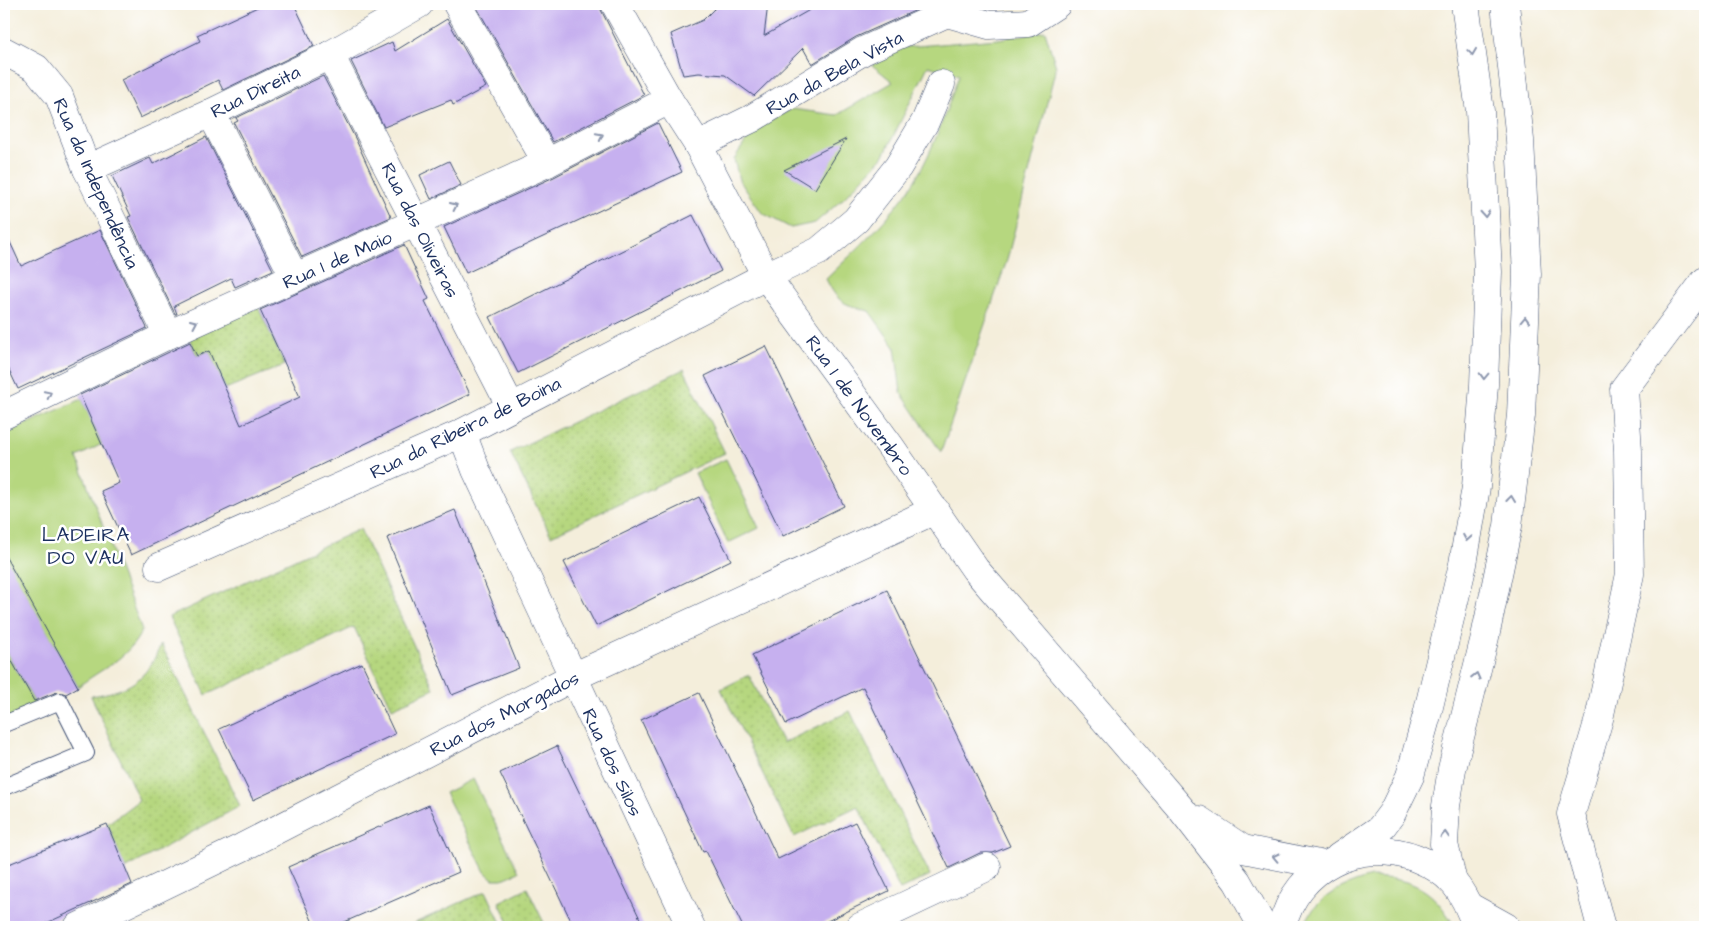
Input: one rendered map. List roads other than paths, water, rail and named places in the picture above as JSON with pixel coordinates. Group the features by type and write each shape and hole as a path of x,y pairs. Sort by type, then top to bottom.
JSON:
{"street":[{"name":"Rua Direita","path":"87,169 211,113 330,55 419,4"},
{"path":"457,4 547,163"},
{"name":"Rua 1 de Novembro","path":"614,4 669,100 698,145 766,276 935,510 975,569 1182,810"},
{"name":"Rua da Bela Vista","path":"698,145 751,119 863,51 946,8 989,25 1028,23 1057,4"},
{"path":"1282,927 1286,912 1302,886 1332,861 1380,829 1392,813 1410,776 1463,564 1476,487 1484,385 1488,272 1480,111 1464,4"},
{"path":"1505,4 1520,140 1527,274 1521,414 1508,526 1486,638 1452,769 1446,806 1444,844 1454,882 1473,917 1506,927"},
{"name":"Rua da Independência","path":"4,51 36,68 59,96 87,169 168,335"},
{"name":"Rua das Oliveiras","path":"330,55 511,407"},
{"name":"Rua da Ribeira de Boina","path":"159,567 462,433 766,276 819,252 856,220 898,167 925,122 941,84"},
{"name":"Rua 1 de Maio","path":"5,412 168,335 547,163 669,100"},
{"path":"211,113 295,278"},
{"path":"1601,927 1571,814 1599,719 1630,574 1628,451 1624,389 1705,281"},
{"name":"Rua dos Silos","path":"462,433 476,470 691,927"},
{"name":"Rua dos Morgados","path":"78,927 243,847 573,677 935,510"},
{"path":"1182,810 1242,849 1332,861 1369,850 1400,852 1429,863 1454,882"},
{"path":"1182,810 1237,880 1263,927"},
{"path":"860,927 987,867"}],"lane":[{"path":"4,724 60,701 86,753 4,787"}],"district":[{"name":"LADEIRA DO VAU","path":"86,546"}]}
